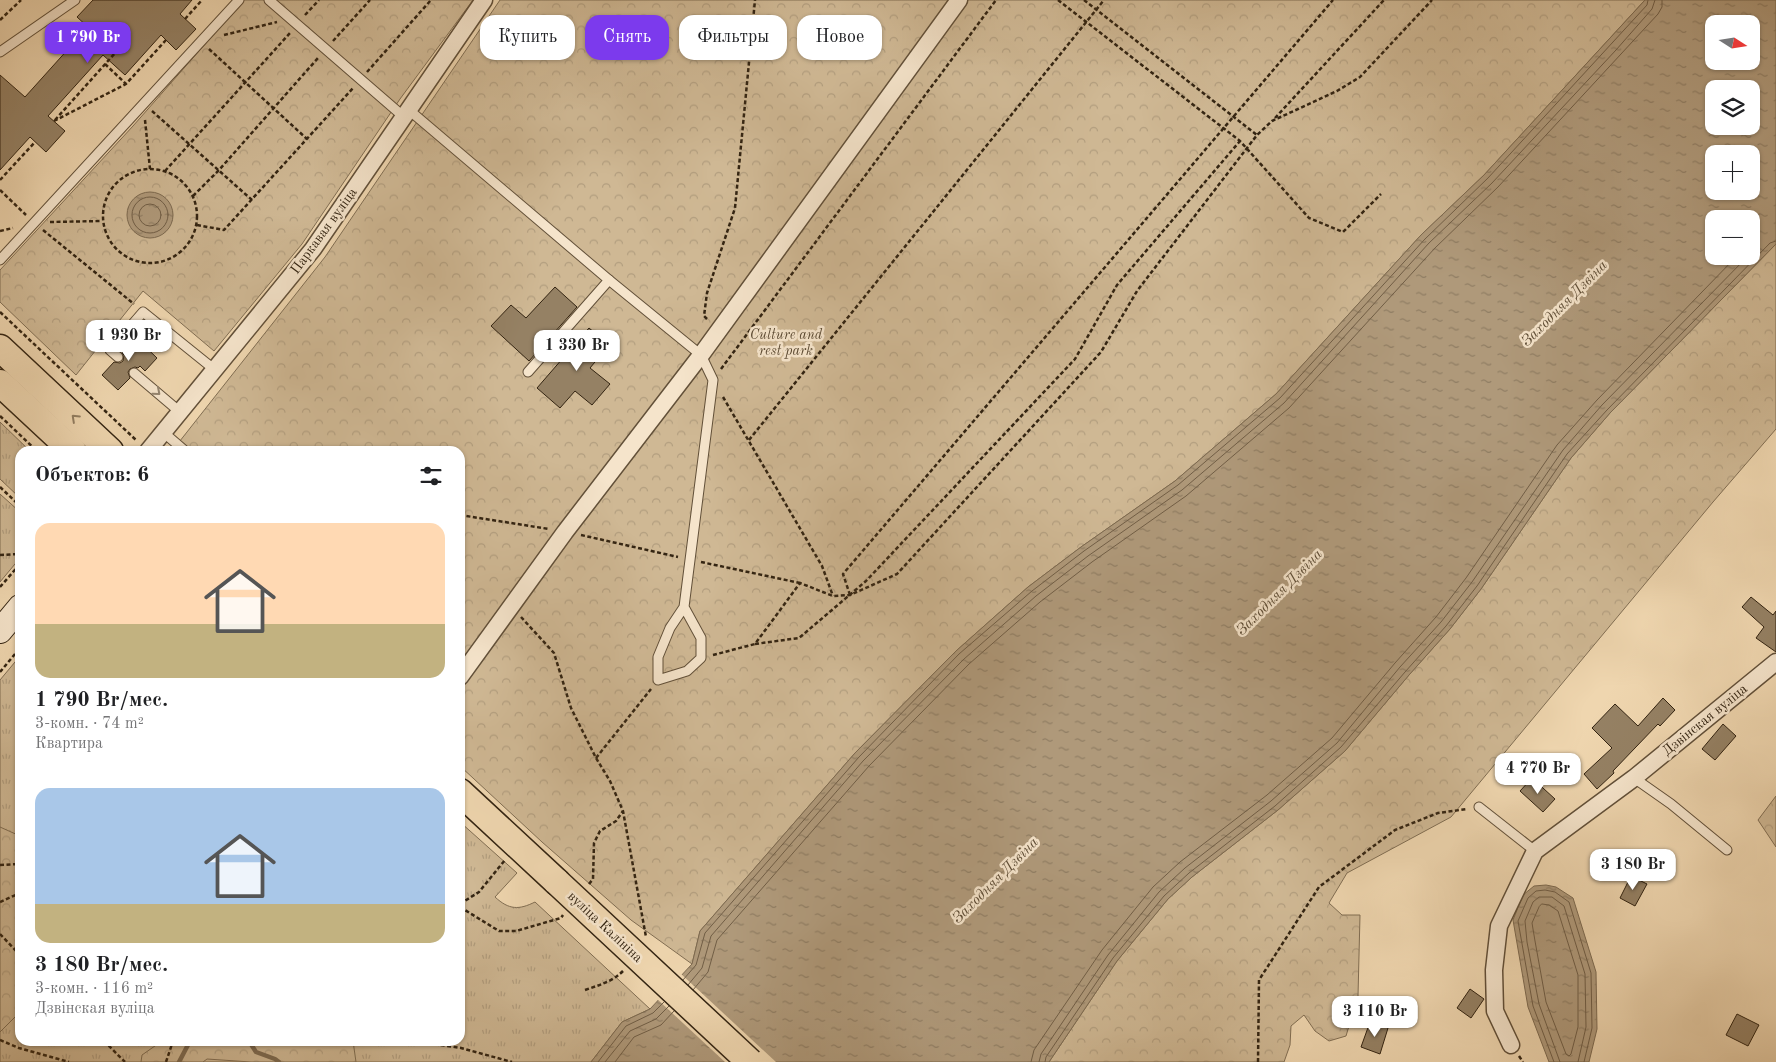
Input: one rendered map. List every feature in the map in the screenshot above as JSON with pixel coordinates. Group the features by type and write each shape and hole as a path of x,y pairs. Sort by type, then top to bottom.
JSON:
{"main road":[{"path":"0,348 119,442"},
{"path":"0,382 68,446"},
{"name":"вуліца Калініна","path":"465,797 750,1062"}],"street":[{"name":"Паркавая вуліца","path":"152,446 313,249 484,0"},
{"path":"465,670 565,532 701,355 959,0"},
{"path":"0,631 15,613"},
{"name":"Дзвінская вуліца","path":"1512,1044 1494,1011 1495,961 1499,926 1535,851 1634,778 1776,662"}],"lane":[{"path":"0,52 75,0"},
{"path":"0,260 239,0"},
{"path":"269,0 360,79 407,113 701,355 713,380 691,560 684,607 670,628 658,657 658,680 687,671 701,658 701,638 684,607"},
{"path":"528,372 609,280"},
{"path":"118,358 110,350 143,312 215,370"},
{"path":"134,373 180,412"},
{"path":"163,432 179,446"},
{"path":"1634,778 1671,804 1727,850"},
{"path":"1478,807 1535,851"}],"path":[{"path":"0,20 21,0"},
{"path":"185,19 202,0"},
{"path":"165,170 246,82 294,22 318,0"},
{"path":"193,196 219,170 370,0"},
{"path":"197,225 224,230 431,0"},
{"path":"718,331 704,316 707,293 735,208 755,0"},
{"path":"833,596 822,566 713,380 996,0"},
{"path":"1058,0 1247,147 1309,218 1343,232 1381,194"},
{"path":"1084,0 1257,135"},
{"path":"749,440 1104,0"},
{"path":"850,595 843,574 1333,0"},
{"path":"465,516 565,532 800,583 833,596 850,595 897,574 1101,352 1137,291 1247,147 1384,0"},
{"path":"1272,121 1337,91 1360,77 1432,0"},
{"path":"202,41 294,22"},
{"path":"116,52 54,121 126,84 166,40"},
{"path":"202,41 307,139"},
{"path":"104,64 126,84"},
{"path":"143,103 252,200"},
{"path":"143,103 150,169"},
{"path":"701,658 755,644 800,638 866,581 1075,359 1117,285 1240,141"},
{"path":"0,180 35,142"},
{"path":"150,169 165,170 184,183 193,196 197,210 197,225 187,245 181,252 166,260 141,262 119,251 108,236 103,221 106,200 118,181 132,172 150,169"},
{"path":"0,190 34,223 143,312"},
{"path":"34,223 103,221"},
{"path":"0,312 119,442"},
{"path":"0,416 31,446"},
{"path":"0,487 15,501"},
{"path":"0,555 15,554"},
{"path":"0,587 15,570"},
{"path":"755,644 800,583"},
{"path":"512,607 554,653 571,708 596,758 610,781 623,811 637,896 646,934 645,941"},
{"path":"0,672 15,654"},
{"path":"596,758 658,680"},
{"path":"1258,1062 1259,980 1319,886 1395,830 1438,813 1478,807"},
{"path":"465,901 478,892 503,862"},
{"path":"0,865 15,864"},
{"path":"0,902 15,895"},
{"path":"465,908 481,919"},
{"path":"0,934 15,950"},
{"path":"585,990 604,984 618,976 624,969"},
{"path":"0,1040 19,1048 69,1062"},
{"path":"109,1046 125,1062"},
{"path":"166,1062 171,1046"},
{"path":"448,1046 512,1062"}],"green space":[{"path":"244,0 473,0 400,99 302,244 214,351 143,291 76,375 0,302 0,270 133,126"},
{"name":"Culture and rest park","path":"500,0 1645,0 1484,175 1421,235 1276,394 1175,481 1028,587 956,651 855,753 700,931 692,964 631,920 542,842 465,771 465,446 176,446 325,257 480,29 480,60 575,60 575,15 490,15"},
{"path":"1776,244 1776,429 1451,817 1347,873 1329,903 1342,915 1360,915 1358,996 1346,1036 1329,1041 1315,1031 1304,1015 1291,1026 1290,1045 1284,1062 1049,1062 1117,961 1168,899 1192,877 1278,810 1345,751 1450,629 1481,589 1571,458 1610,413 1755,265 1760,265 1760,260"},
{"path":"0,422 25,446 15,446 15,493 0,479"},
{"path":"0,494 15,508 15,564 0,582"},
{"path":"15,662 15,1046 465,1046 465,826 517,873 495,897 505,904 514,907 535,902 650,1009 622,1022 591,1062 0,1062 0,680"},
{"path":"1776,796 1776,847 1758,820"},
{"path":"0,827 15,834 15,1017 0,1032"},
{"path":"155,1046 354,1046 356,1062 251,1062 207,1059 203,1062 141,1062 142,1055"}],"water":[{"name":"Заходняя Дзвіна","path":"1645,0 1776,0 1776,244 1760,260 1760,210 1705,210 1705,265 1755,265 1610,413 1571,458 1481,589 1450,629 1345,751 1278,810 1192,877 1168,899 1117,961 1049,1062 591,1062 622,1022 650,1009 692,964 700,931 855,753 956,651 1028,587 1175,481 1276,394 1421,235 1484,175"},
{"path":"150,192 163,196 169,202 173,215 169,228 163,234 150,238 137,234 131,228 127,215 131,202 137,196"},
{"path":"1546,885 1556,887 1573,898 1596,972 1597,1029 1589,1062 1549,1062 1528,1007 1513,920 1523,895 1534,886"}],"pier":[{"path":"680,973 776,1062 725,1062 657,999"}],"building":[{"path":"93,0 192,0 180,14 196,29 176,50 161,35 125,75 103,55 48,116 65,131 46,152 30,137 0,170 0,75 25,97 88,27 77,17"},
{"path":"555,287 577,307 529,361 491,326 511,305 526,318"},
{"path":"589,328 609,345 590,368 610,384 592,405 575,391 560,408 537,388"},
{"path":"132,334 157,358 145,371 140,366 130,369 128,372 130,378 118,390 102,375 114,362 120,363 123,361 124,355 122,353 124,351 120,348"},
{"path":"1751,597 1773,615 1776,611 1776,652 1756,638 1764,627 1742,607"},
{"path":"1663,698 1675,710 1660,726 1658,724 1597,789 1584,774 1612,748 1592,728 1615,704 1638,726"},
{"path":"1723,724 1736,736 1715,760 1702,749"},
{"path":"1532,778 1555,799 1543,812 1520,791"},
{"path":"1631,876 1647,884 1635,906 1620,898"},
{"path":"1470,989 1484,999 1471,1018 1457,1008"},
{"path":"1737,1014 1759,1025 1748,1046 1726,1035"},
{"path":"1370,1022 1388,1028 1380,1054 1361,1047"}],"waterway":[{"path":"179,1062 187,1046"},
{"path":"252,1046 256,1052 279,1062"}]}
